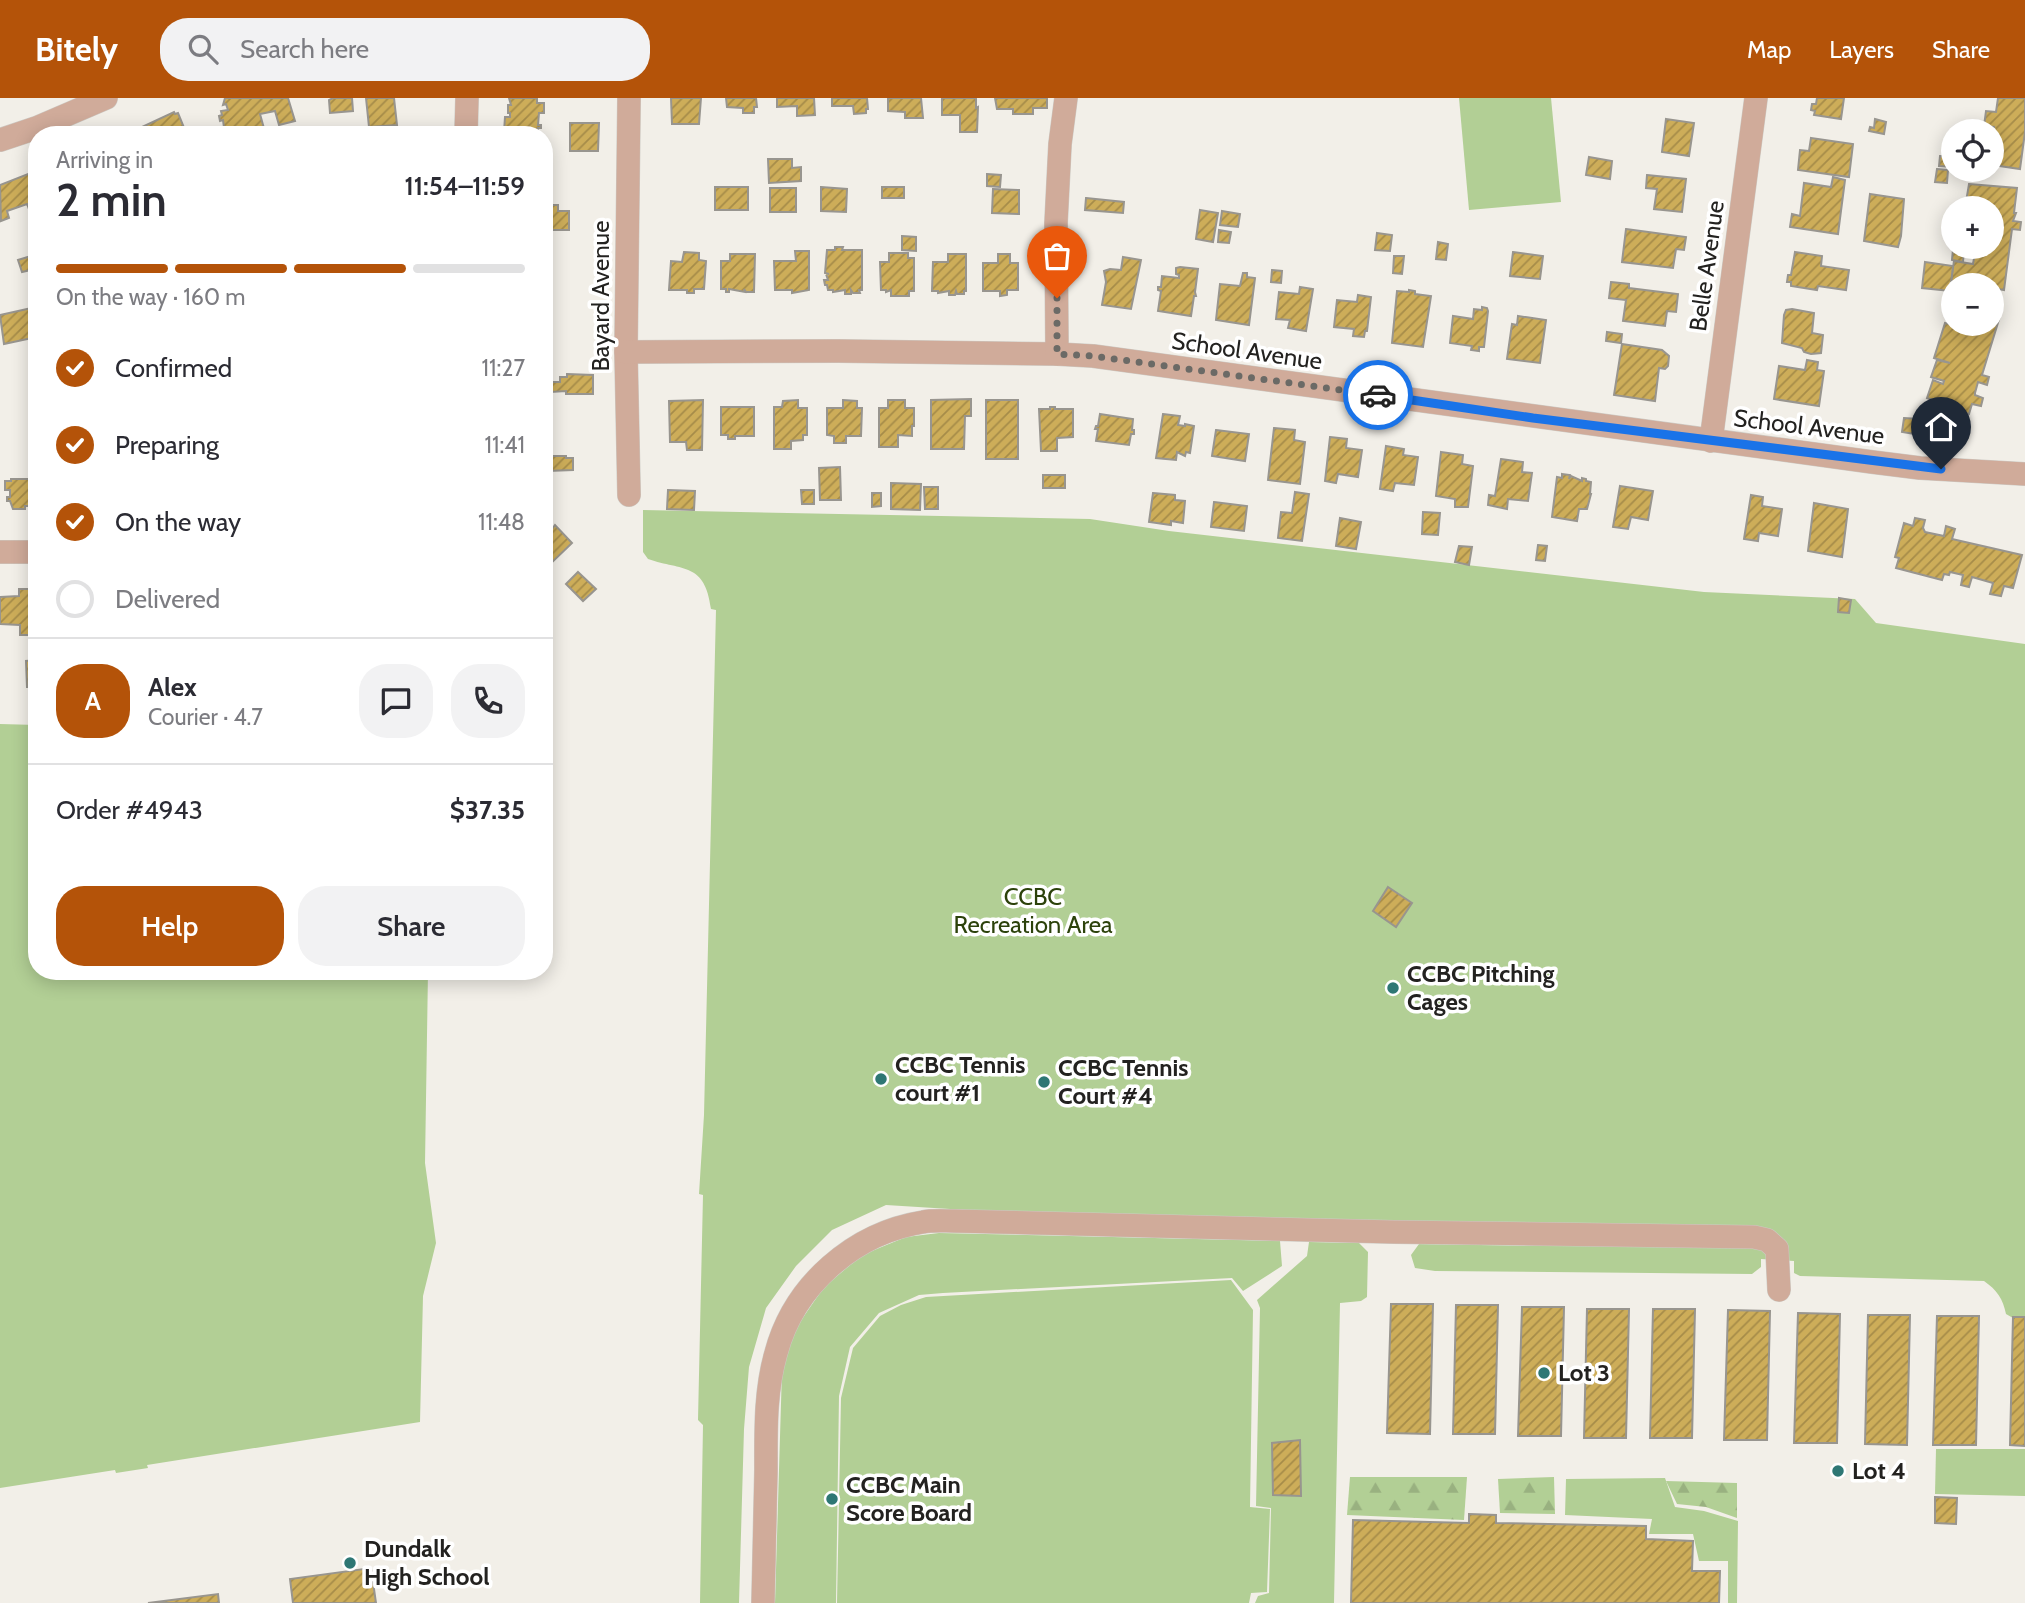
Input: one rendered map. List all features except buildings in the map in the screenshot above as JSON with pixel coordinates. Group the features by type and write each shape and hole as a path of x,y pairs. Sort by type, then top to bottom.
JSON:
{"street":[{"path":"41,126 106,98"},
{"path":"466,126 467,98"},
{"name":"Bayard Avenue","path":"629,98 625,352 629,495"},
{"path":"1057,354 1056,223 1060,144 1066,98"},
{"name":"Belle Avenue","path":"1711,441 1756,98"},
{"path":"0,140 28,131"},
{"name":"School Avenue","path":"625,352 838,351 1093,356 1920,468 2025,474"},
{"path":"0,552 28,552"},
{"path":"763,1603 769,1391 776,1353 786,1324 818,1278 842,1256 864,1241 893,1229 925,1221 954,1221 1408,1233 1754,1237 1767,1240 1777,1249 1779,1290"}],"green space":[{"path":"1459,98 1551,98 1561,202 1469,210"},
{"name":"CCBC Recreation Area","path":"643,510 1090,519 1169,531 1704,592 1855,599 1876,623 2025,644 2025,1318 2013,1318 2006,1314 1999,1295 1984,1281 1800,1276 1794,1273 1794,1261 1761,1259 1761,1267 1752,1274 1435,1271 1415,1268 1411,1255 1419,1244 1542,1246 886,1205 832,1230 796,1266 766,1308 749,1367 744,1429 739,1603 700,1603 703,1425 698,1420 703,1195 699,1194 704,1115 716,610 711,609 704,583 698,576 682,568 648,559 643,552"},
{"path":"0,724 28,725 28,980 428,980 425,1163 436,1243 423,1296 420,1422 147,1465 148,1468 116,1473 115,1470 0,1488"},
{"path":"939,1233 1280,1241 1282,1266 1243,1291 1232,1278 943,1293 919,1295 879,1313 850,1347 839,1396 836,1603 775,1603 782,1370 795,1329 824,1287 862,1255 906,1237"},
{"path":"1309,1242 1359,1243 1368,1252 1367,1297 1361,1301 1340,1303 1334,1603 1255,1603 1258,1596 1269,1593 1271,1508 1256,1506 1260,1308 1257,1300 1307,1256"},
{"path":"1231,1280 1253,1310 1250,1507 1270,1509 1267,1592 1251,1593 1249,1603 837,1603 841,1398 853,1348 880,1316 901,1305 926,1297"},
{"path":"1936,1449 2025,1449 2025,1496 1935,1494"},
{"path":"1350,1477 1467,1477 1464,1520 1347,1515"},
{"path":"1554,1477 1555,1514 1500,1513 1498,1479"},
{"path":"1665,1478 1675,1507 1704,1511 1738,1521 1737,1603 1728,1603 1728,1561 1699,1561 1693,1534 1649,1534 1652,1519 1565,1515 1566,1479"},
{"path":"1666,1481 1737,1483 1737,1518 1706,1507 1677,1504"}],"way so far":[{"path":"1057,298 1057,354 1093,356 1378,395"}],"place":[{"name":"CCBC Pitching Cages","path":"1393,988"},
{"name":"CCBC Tennis court #1","path":"881,1079"},
{"name":"CCBC Tennis Court #4","path":"1044,1082"},
{"name":"Lot 3","path":"1544,1373"},
{"name":"Lot 4","path":"1838,1471"},
{"name":"CCBC Main Score Board","path":"832,1499"},
{"name":"Dundalk High School","path":"350,1563"}],"route":[{"path":"1378,395 1533,418 1941,469"}]}
